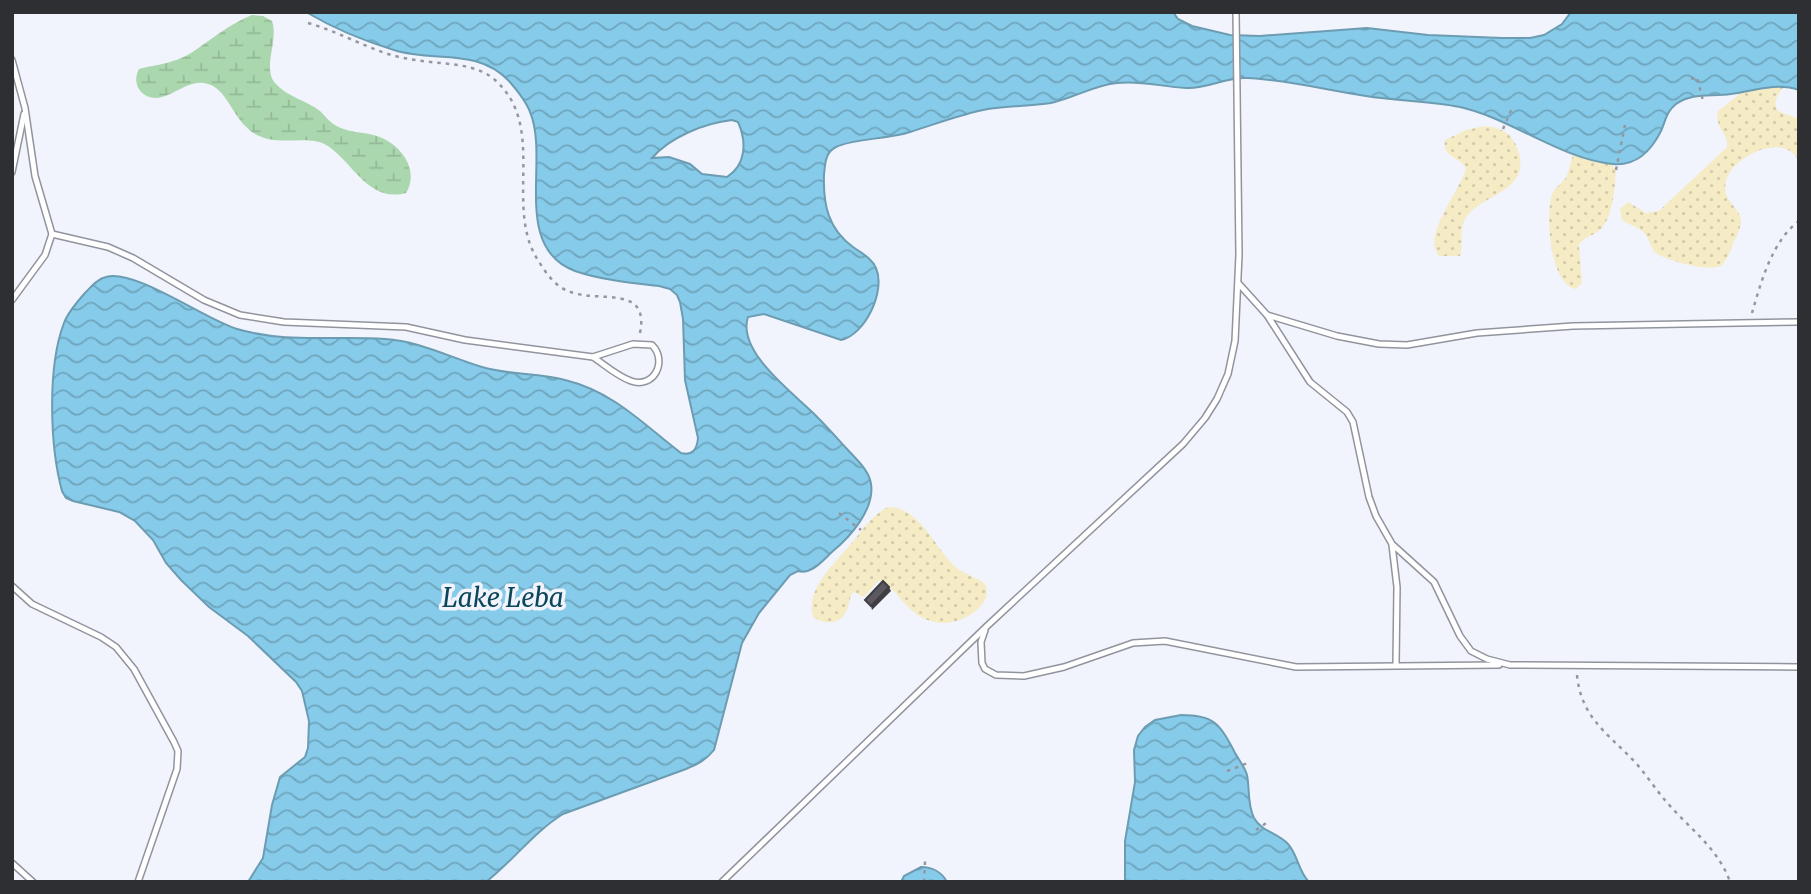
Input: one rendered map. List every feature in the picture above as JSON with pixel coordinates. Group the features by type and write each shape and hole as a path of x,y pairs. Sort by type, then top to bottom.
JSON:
{"lane":[{"path":"722,882 986,627 1172,454 1205,418 1217,399 1232,362 1239,284 1236,12"},
{"path":"12,60 25,108 35,177 52,234 45,255 12,300"},
{"path":"12,172 25,108"},
{"path":"52,234 108,247 204,300 240,315 284,322 406,327 465,340 593,357 638,344 652,345 657,349 658,371 653,378 632,382 593,357"},
{"path":"1239,284 1267,315 1310,382 1347,412 1353,422 1369,497 1392,544 1434,582 1460,636 1471,651 1487,659 1510,665"},
{"path":"1267,315 1337,336 1393,345 1532,328 1799,322"},
{"path":"1392,544 1397,587 1396,664"},
{"path":"12,586 32,604 116,647 134,669 178,751 177,769 138,882"},
{"path":"986,627 981,642 982,663 991,673 1014,677 1064,667 1114,648 1166,640 1287,666 1396,664 1799,667"},
{"path":"12,863 33,882"}],"path":[{"path":"308,23 385,53 473,68 495,79 508,97 520,126 526,220 534,253 554,282 565,290 636,304 642,315 638,344"},
{"path":"1690,79 1697,77 1703,101"},
{"path":"1503,129 1512,108"},
{"path":"1616,170 1626,125"},
{"path":"1749,323 1777,246 1783,235 1799,221"},
{"path":"839,513 861,530"},
{"path":"1576,665 1578,690 1587,710 1682,819 1714,851 1730,882"},
{"path":"1227,771 1248,763"},
{"path":"1256,830 1269,821"},
{"path":"924,882 925,861"}],"green space":[{"path":"252,15 263,16 272,21 274,37 270,69 275,83 285,92 320,111 338,126 377,136 394,145 409,167 411,176 406,193 393,195 372,187 328,146 320,142 274,140 255,134 242,122 219,90 206,83 193,84 155,98 140,91 136,81 139,69 184,57"}],"sand":[{"path":"1784,87 1776,101 1778,111 1799,119 1799,163 1793,153 1774,147 1751,154 1732,169 1725,186 1728,197 1740,216 1741,224 1722,265 1709,268 1690,265 1656,253 1643,232 1622,220 1620,209 1628,202 1646,213 1659,211 1727,147 1718,121 1718,111 1745,90"},
{"path":"1485,126 1504,131 1514,140 1520,161 1519,173 1505,189 1474,209 1466,218 1462,227 1460,256 1439,256 1435,247 1438,226 1466,168 1448,154 1445,140 1466,130"},
{"path":"1574,153 1611,164 1616,170 1613,201 1605,224 1579,245 1582,283 1576,289 1567,285 1555,263 1549,218 1553,192 1567,176"},
{"path":"888,507 910,514 957,568 985,584 986,597 978,609 961,620 934,622 916,614 879,580 864,597 853,592 842,618 825,622 813,617 813,597 822,578 871,520"}],"water":[{"name":"Lake Leba","path":"306,12 1173,12 1178,19 1192,26 1230,35 1260,36 1367,28 1428,35 1530,38 1544,35 1562,24 1571,12 1799,12 1799,90 1773,87 1731,94 1695,96 1682,100 1670,110 1648,151 1636,160 1622,164 1594,161 1575,155 1479,112 1460,107 1378,98 1247,78 1194,88 1135,82 1109,84 1051,103 988,109 901,134 836,147 830,152 825,163 826,206 838,232 876,268 878,288 871,311 858,330 841,340 764,314 748,317 747,330 750,343 767,368 820,419 862,465 871,484 869,503 860,522 847,538 813,569 790,575 759,613 742,643 714,750 702,761 686,769 563,814 486,882 248,882 263,858 280,777 305,757 308,748 309,721 302,691 248,636 209,607 181,580 166,563 153,540 135,521 119,512 73,501 66,498 62,491 53,430 55,362 66,319 92,286 106,277 118,276 134,280 224,324 256,334 293,338 398,340 492,370 565,380 598,392 613,401 681,453 694,451 698,438 685,380 683,319 677,295 670,289 659,286 585,274 556,259 544,243 538,223 535,131 530,112 509,81 497,70 483,64 394,50 349,34","holes":["722,122 738,122 743,137 743,152 738,166 727,177 702,174 690,164 669,157 652,158 659,150 689,132"]},
{"path":"1181,715 1208,719 1220,727 1246,772 1254,818 1257,823 1288,844 1309,882 1125,882 1125,841 1135,782 1134,750 1138,736 1155,720"},
{"path":"921,867 936,871 947,882 901,882 904,876"}],"building":[{"path":"883,581 889,587 871,606 865,600"}]}
